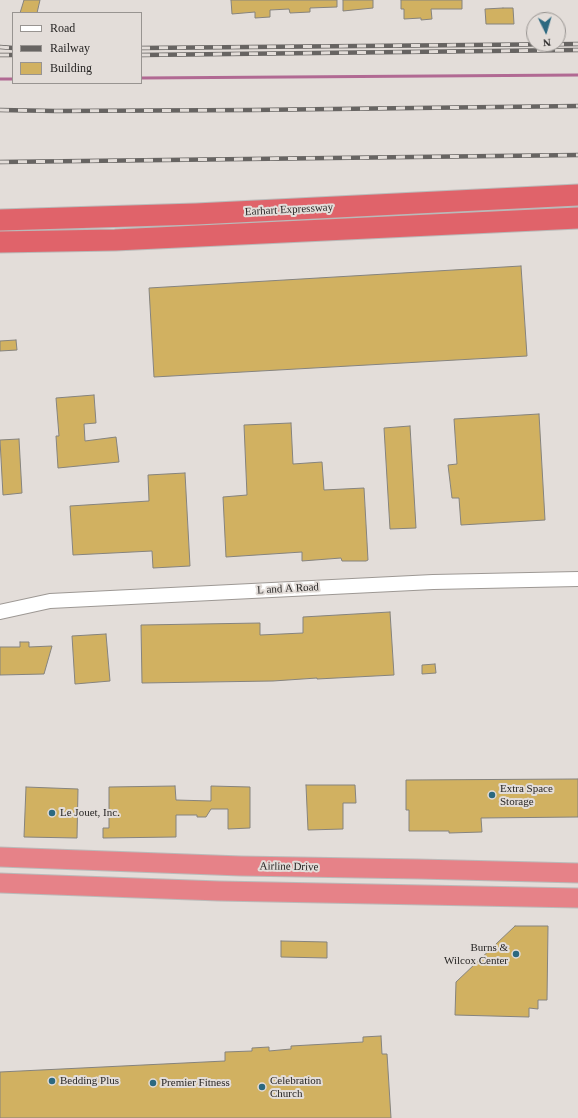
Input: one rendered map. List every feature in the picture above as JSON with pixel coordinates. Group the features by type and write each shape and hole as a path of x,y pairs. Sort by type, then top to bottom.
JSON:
{"highway":[{"name":"Earhart Expressway","path":"0,220 196,214 578,195"},
{"name":"Earhart Expressway","path":"0,242 123,240 578,218"},
{"name":"Airline Drive","path":"0,857 241,866 578,873"},
{"path":"313,893 314,867"},
{"path":"0,883 313,893 578,898"}],"street":[{"name":"L and A Road","path":"0,612 50,601 433,582 578,579"}],"building":[{"path":"24,0 40,0 37,12 20,12"},
{"path":"231,0 337,0 337,7 310,8 310,12 290,13 289,9 270,10 270,17 255,18 255,12 232,14"},
{"path":"343,0 373,0 373,8 343,11"},
{"path":"401,0 462,0 462,9 431,9 432,19 404,19 404,9 401,9"},
{"path":"513,8 514,24 486,24 485,9"},
{"path":"521,266 527,356 154,377 149,288"},
{"path":"16,340 17,350 0,351 0,341"},
{"path":"94,395 96,423 84,424 85,441 116,437 119,462 58,468 56,436 59,436 56,398"},
{"path":"539,414 545,520 461,525 459,498 452,498 448,465 457,464 454,419"},
{"path":"291,423 293,464 322,462 324,490 364,488 368,560 342,561 341,558 302,561 302,552 226,557 223,497 247,495 244,425"},
{"path":"410,426 416,528 390,529 384,428"},
{"path":"19,439 22,493 3,495 0,440"},
{"path":"185,473 190,566 153,568 152,551 73,555 70,506 149,501 148,475"},
{"path":"390,612 394,675 273,681 142,683 141,625 260,623 260,635 303,633 303,617"},
{"path":"106,634 110,681 75,684 72,636"},
{"path":"20,642 29,642 29,647 52,646 44,674 0,675 0,647 20,647"},
{"path":"435,664 436,673 422,674 422,665"},
{"name":"Extra Space Storage","path":"578,779 578,817 481,818 482,832 449,833 449,831 409,831 409,810 406,810 406,780"},
{"path":"306,785 355,785 356,803 343,803 343,829 308,830"},
{"path":"175,786 176,800 211,801 211,786 250,787 250,828 228,829 228,809 211,809 206,817 197,817 197,815 176,815 176,837 103,838 103,828 109,828 109,787"},
{"name":"Le Jouet, Inc.","path":"26,787 78,789 77,838 24,837"},
{"name":"Burns & Wilcox Center","path":"515,926 548,926 547,1000 538,1000 538,1009 529,1008 529,1017 455,1015 456,982"},
{"path":"281,941 327,942 327,958 281,957"},
{"path":"381,1036 382,1054 387,1054 391,1118 0,1118 0,1072 225,1061 225,1052 252,1051 252,1048 269,1047 269,1051 291,1049 291,1046 363,1042 363,1037"}],"waterway":[{"path":"142,78 578,75"},
{"path":"0,79 12,79"}],"railway":[{"path":"142,48 578,44"},
{"path":"0,47 12,48"},
{"path":"142,55 578,50"},
{"path":"0,55 12,55"},
{"path":"0,110 252,110 578,106"},
{"path":"0,162 578,155"}],"place":[{"name":"Extra Space Storage","path":"492,795"},
{"name":"Le Jouet, Inc.","path":"52,813"},
{"name":"Burns & Wilcox Center","path":"516,954"},
{"name":"Bedding Plus","path":"52,1081"},
{"name":"Premier Fitness","path":"153,1083"},
{"name":"Celebration Church","path":"262,1087"}]}
